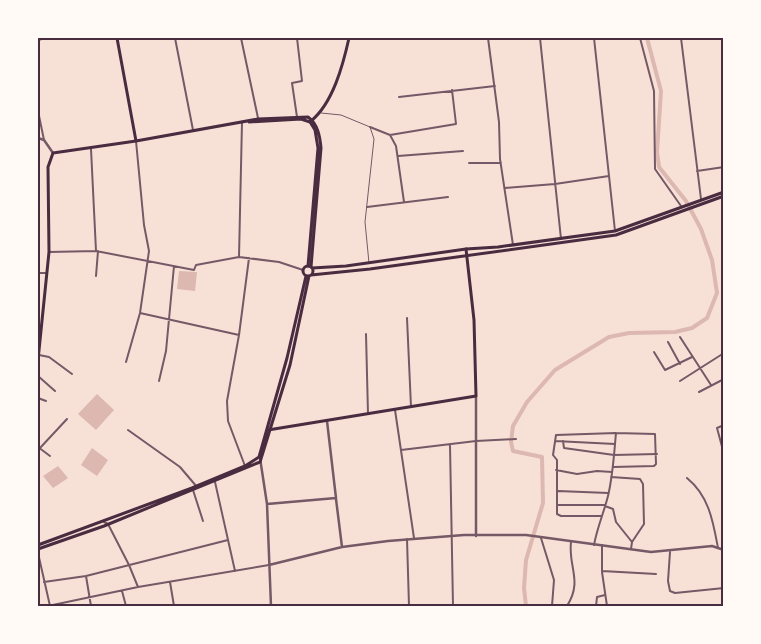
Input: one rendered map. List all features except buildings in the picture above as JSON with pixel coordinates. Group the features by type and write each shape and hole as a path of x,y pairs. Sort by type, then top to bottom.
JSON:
{"main road":[{"path":"117,38 136,141"},
{"path":"258,120 301,119 311,121 321,113 344,63 349,38"},
{"path":"38,360 49,252 48,167 53,153 91,149 258,120 297,117 311,121"},
{"path":"38,547 215,482 255,465 261,458 311,267 318,148 315,130 311,121"},
{"path":"690,207 724,192"},
{"path":"309,276 370,269 616,233 724,196"},
{"path":"309,276 303,270 311,267 369,263 466,248 562,241"},
{"path":"269,430 476,396 474,320 466,248"},
{"path":"198,487 261,458"},
{"path":"38,547 108,524 192,489"}],"street":[{"path":"38,40 46,38"},
{"path":"175,38 193,130"},
{"path":"241,38 258,120"},
{"path":"297,38 302,82 292,83 297,117"},
{"path":"488,38 495,86 501,164 513,245"},
{"path":"540,38 562,241"},
{"path":"594,38 616,233"},
{"path":"640,38 654,91 655,169 683,209"},
{"path":"681,38 701,202"},
{"path":"399,97 495,86"},
{"path":"370,127 390,135 456,124 452,90"},
{"path":"38,111 44,140 53,153"},
{"path":"239,257 242,122"},
{"path":"390,135 396,146 404,202"},
{"path":"38,138 44,140"},
{"path":"126,362 140,313 149,251 144,225 136,141"},
{"path":"91,149 97,251 96,276"},
{"path":"398,156 462,152"},
{"path":"469,163 501,164"},
{"path":"697,171 724,167"},
{"path":"505,188 555,184 609,176"},
{"path":"367,207 448,197"},
{"path":"49,252 97,251 194,270 196,265 239,257 279,262 303,270"},
{"path":"246,466 227,414 227,401 239,335 249,258"},
{"path":"159,381 166,351 174,266"},
{"path":"38,273 47,272"},
{"path":"140,313 239,335"},
{"path":"407,318 410,407"},
{"path":"366,334 368,414"},
{"path":"680,337 711,385"},
{"path":"668,342 680,364"},
{"path":"654,352 665,370 692,357"},
{"path":"680,381 724,353"},
{"path":"39,355 49,357 72,374"},
{"path":"38,376 55,391"},
{"path":"699,392 724,379"},
{"path":"476,396 476,536"},
{"path":"38,398 46,401"},
{"path":"395,410 414,538"},
{"path":"50,456 39,447 67,419"},
{"path":"327,421 342,547"},
{"path":"724,425 717,428 724,454"},
{"path":"128,430 180,467 198,487"},
{"path":"594,545 608,493 613,467 616,433"},
{"path":"601,516 561,516 557,514 557,460 553,455 557,434 655,434 657,454 654,466 613,467"},
{"path":"401,450 476,441 516,439"},
{"path":"555,441 615,444"},
{"path":"563,441 562,446 564,448 614,456 657,454"},
{"path":"450,444 450,536 453,606"},
{"path":"261,458 267,504 271,606"},
{"path":"255,465 262,468 264,472"},
{"path":"556,470 577,474 597,471 612,472"},
{"path":"611,477 640,480 643,484 644,524 632,542 631,549"},
{"path":"687,478 706,500 712,516 718,548"},
{"path":"215,482 234,571"},
{"path":"192,489 203,521"},
{"path":"558,491 608,493"},
{"path":"267,504 336,498"},
{"path":"557,505 605,506 613,509 616,522 632,542"},
{"path":"104,522 108,524 138,586"},
{"path":"38,552 49,606 90,599 138,586 270,565 342,547 414,538 526,535 651,552 670,552 702,547 724,550"},
{"path":"541,538 554,580 552,606"},
{"path":"44,582 86,576 228,540"},
{"path":"408,540 409,606"},
{"path":"567,606 576,580 570,552 571,542"},
{"path":"602,546 602,571 607,606"},
{"path":"670,552 668,581 670,591 675,593 724,588"},
{"path":"602,571 656,574"},
{"path":"86,576 92,606"},
{"path":"170,581 174,606"},
{"path":"122,591 126,606"},
{"path":"596,606 597,597 605,595"}],"lane":[{"path":"321,113 341,115 370,127 374,139 365,222 369,263"}],"shaded area":[{"path":"179,271 197,272 195,291 177,289"},
{"path":"97,394 114,410 96,430 78,414"},
{"path":"92,448 108,460 97,476 81,465"},
{"path":"58,466 68,478 53,488 43,476"}],"waterway":[{"path":"526,606 524,588 526,560 543,503 542,457 513,451 511,442 513,426 527,402 555,370 609,337 629,333 675,332 692,328 707,318 717,293 712,260 701,229 686,201 659,167 657,152 661,91 647,38"}]}
